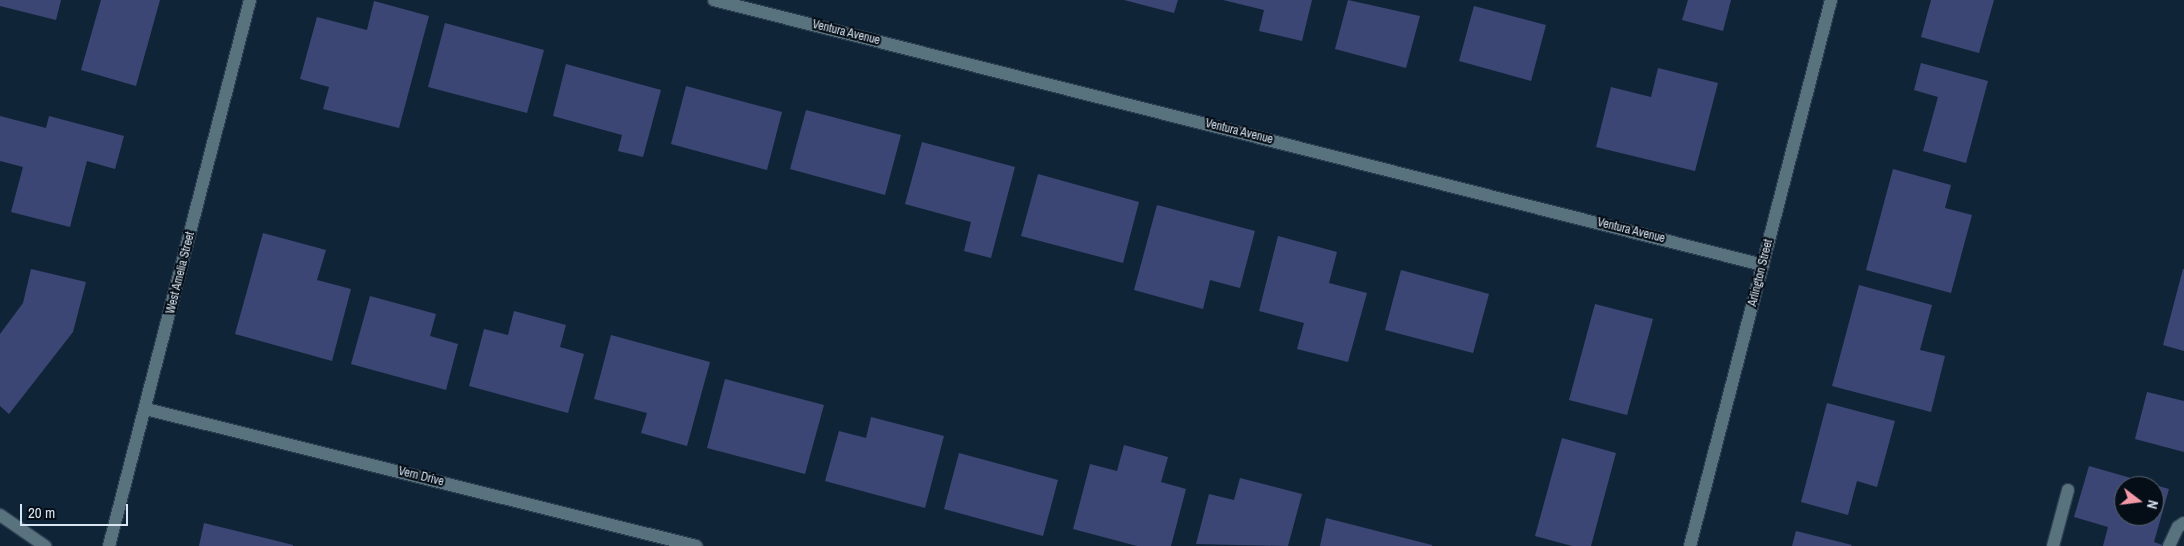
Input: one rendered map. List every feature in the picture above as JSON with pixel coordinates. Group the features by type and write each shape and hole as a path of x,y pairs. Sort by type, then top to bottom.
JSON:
{"street":[{"name":"West Amelia Street","path":"109,546 146,409 250,0"},
{"name":"Ventura Avenue","path":"714,0 1763,264"},
{"name":"Arlington Street","path":"1690,546 1831,0"},
{"name":"Vern Drive","path":"146,409 696,546"},
{"path":"2053,546 2068,490"},
{"path":"0,515 45,546"},
{"path":"2169,546 2178,527 2184,523"}],"building":[{"path":"0,0 61,0 56,20 0,6"},
{"path":"101,0 160,0 136,86 81,70"},
{"path":"1124,0 1178,0 1174,13"},
{"path":"1223,0 1312,0 1302,41 1259,31 1264,10"},
{"path":"1348,0 1420,16 1406,68 1335,49"},
{"path":"1688,0 1731,0 1723,31 1682,20"},
{"path":"1931,0 1994,0 1979,53 1921,37"},
{"path":"374,1 429,16 399,128 323,109 329,87 300,79 317,17 367,30"},
{"path":"1474,6 1546,25 1531,81 1459,61"},
{"path":"445,23 544,50 527,113 428,87"},
{"path":"1921,63 1988,81 1966,163 1923,151 1938,97 1914,90"},
{"path":"566,64 661,90 643,157 618,151 622,135 553,116"},
{"path":"1658,68 1718,83 1695,171 1596,147 1611,87 1651,97"},
{"path":"686,86 782,112 767,170 671,144"},
{"path":"806,110 901,135 885,195 790,169"},
{"path":"0,116 46,128 49,116 124,136 115,169 87,161 70,227 11,212 23,167 0,161"},
{"path":"922,142 1015,167 991,258 964,251 971,222 905,204"},
{"path":"1893,169 1951,185 1945,208 1972,215 1951,293 1866,270"},
{"path":"1038,174 1139,202 1123,263 1021,236"},
{"path":"1157,205 1255,231 1240,288 1210,280 1203,309 1134,290"},
{"path":"263,233 326,250 317,280 351,289 332,361 235,334"},
{"path":"1278,236 1337,252 1329,283 1367,293 1348,362 1297,349 1304,323 1259,311"},
{"path":"31,269 86,282 73,332 9,414 0,406 0,334 23,303"},
{"path":"2184,269 2184,351 2163,345"},
{"path":"1401,270 1489,294 1473,353 1385,330"},
{"path":"1859,285 1932,305 1920,350 1945,356 1931,412 1832,386"},
{"path":"370,296 436,314 430,336 458,344 446,390 351,364"},
{"path":"1595,304 1653,319 1627,415 1569,400"},
{"path":"514,311 566,325 560,347 584,354 568,413 469,386 484,329 508,335"},
{"path":"611,335 710,362 687,446 641,433 647,413 594,399"},
{"path":"725,379 824,405 805,474 707,448"},
{"path":"2147,392 2184,401 2184,452 2135,439"},
{"path":"1827,403 1895,421 1877,487 1857,481 1848,515 1801,502"},
{"path":"871,417 944,436 925,508 825,481 839,431 866,438"},
{"path":"1562,438 1616,453 1591,546 1572,546 1535,536"},
{"path":"1124,445 1168,457 1161,482 1186,489 1171,546 1137,546 1073,529 1090,464 1117,471"},
{"path":"959,453 1058,480 1043,536 944,509"},
{"path":"2089,466 2124,476 2114,476 2114,526 2159,526 2154,542 2165,546 2103,546 2108,527 2074,517"},
{"path":"1240,478 1302,494 1288,546 1196,544 1209,494 1234,500"},
{"path":"2164,488 2169,489 2164,507"},
{"path":"1326,518 1432,545 1432,546 1320,546"},
{"path":"204,523 293,545 293,546 199,546"},
{"path":"1796,531 1852,545 1792,546"}]}
